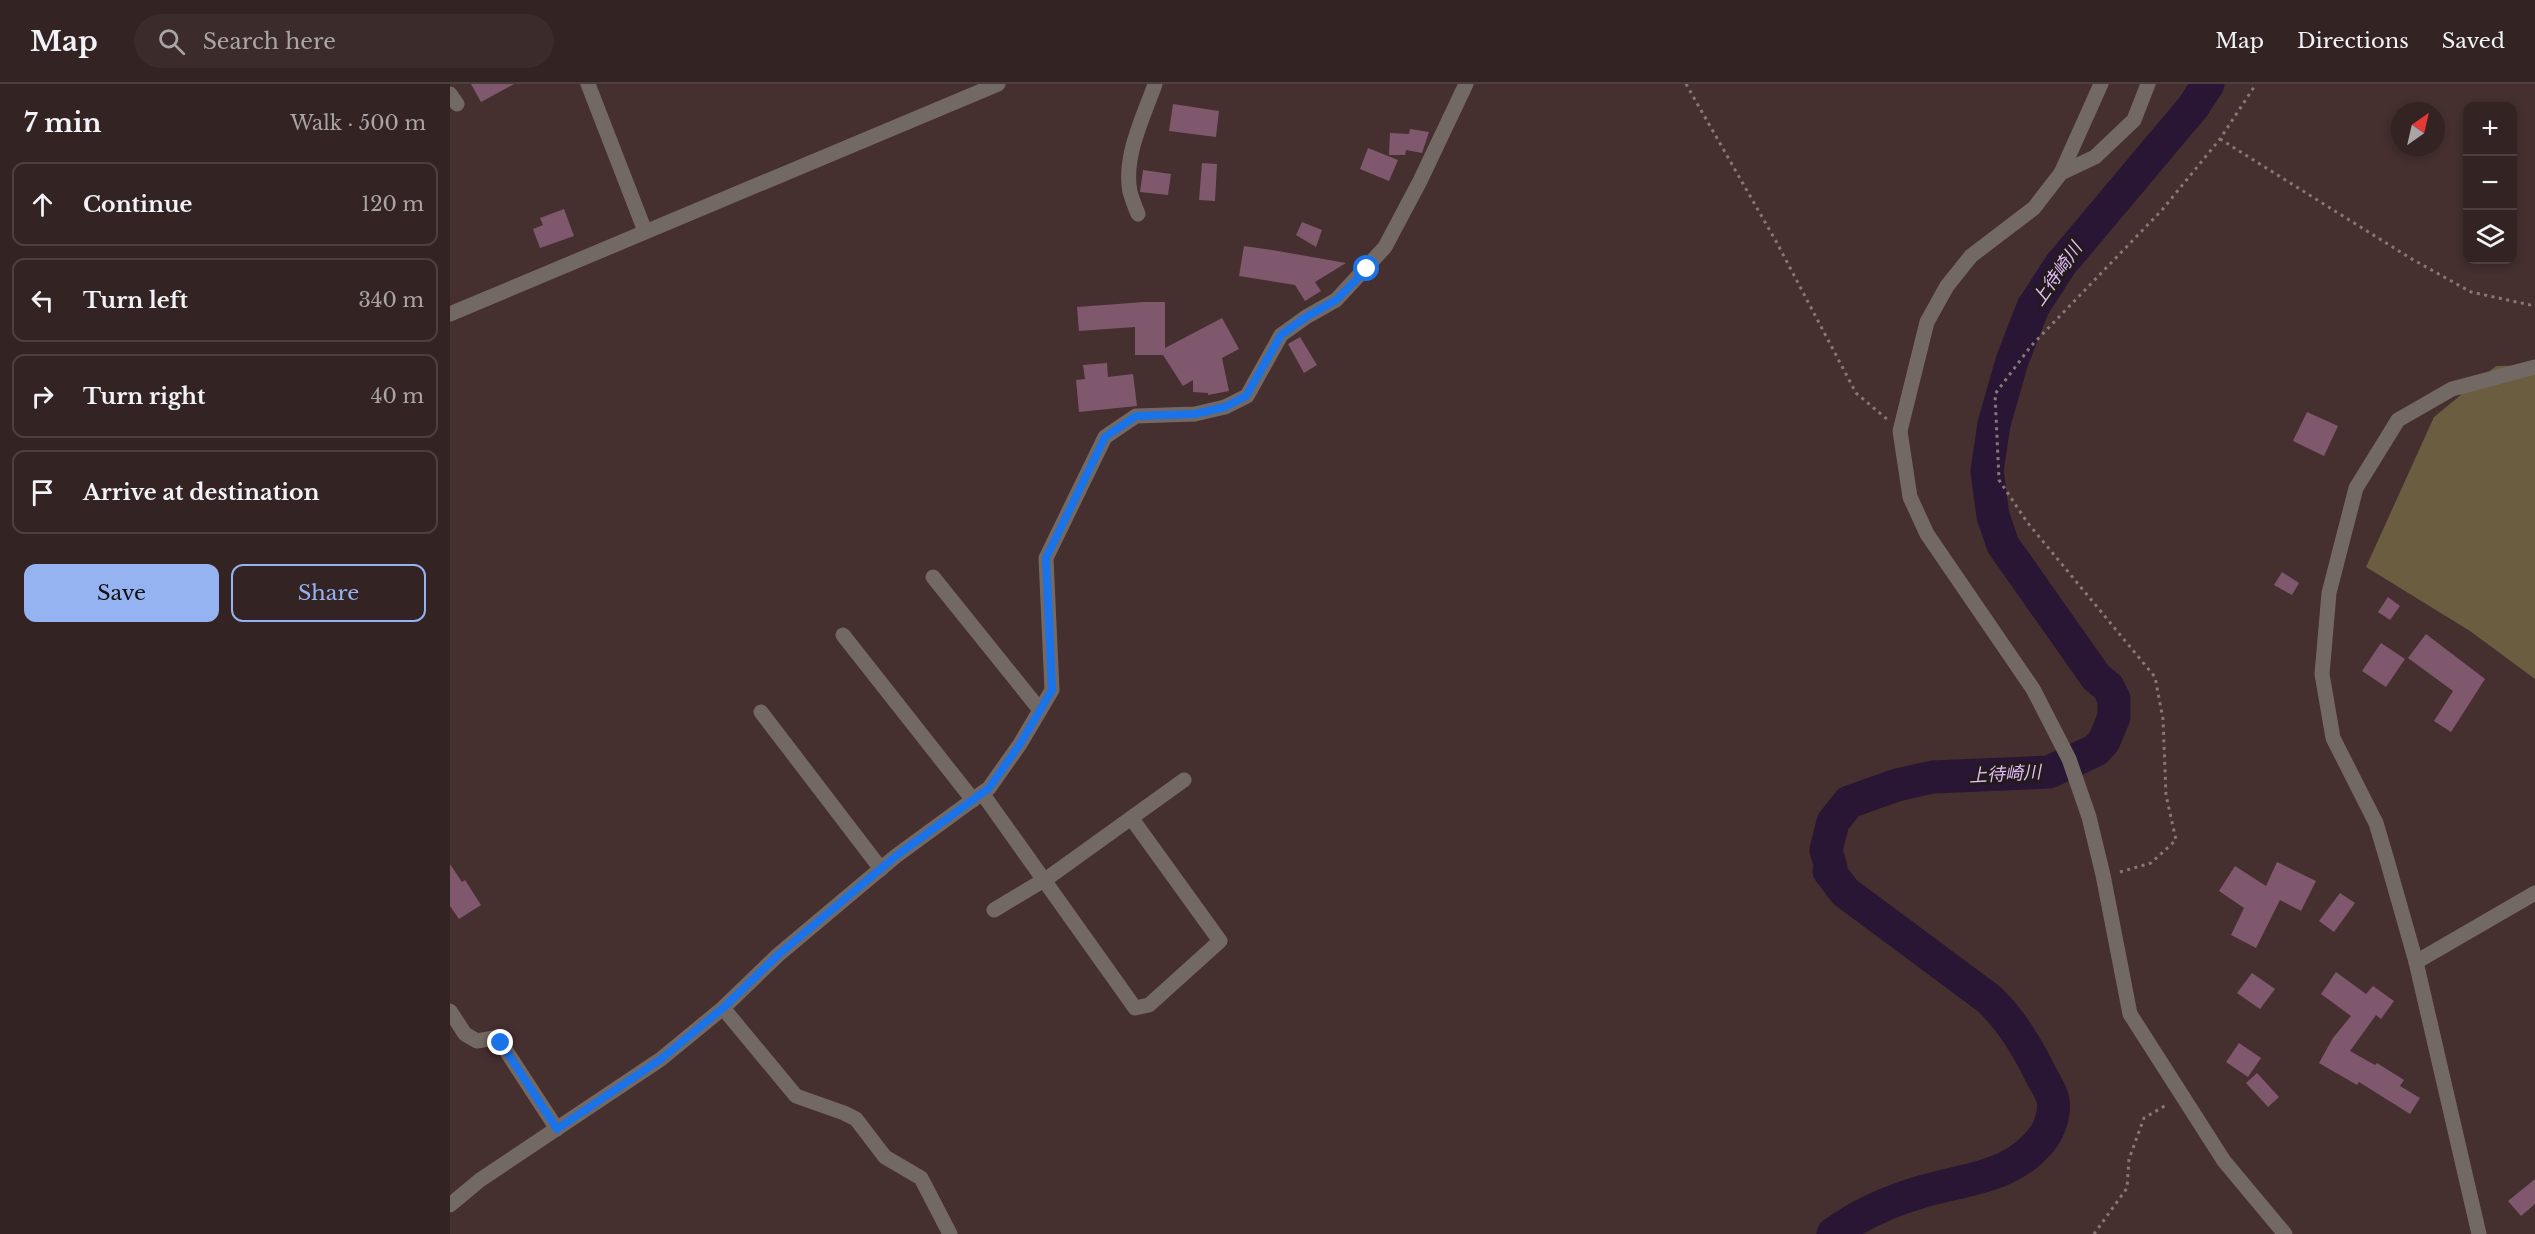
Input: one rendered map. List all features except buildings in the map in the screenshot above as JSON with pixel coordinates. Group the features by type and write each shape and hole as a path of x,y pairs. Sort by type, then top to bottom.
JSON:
{"street":[{"path":"588,84 645,231"},
{"path":"450,314 998,84"},
{"path":"1138,214 1130,190 1130,164 1136,138 1155,84"},
{"path":"450,1205 480,1180 661,1059 723,1008 778,955 881,869 989,788 1020,744 1052,690 1046,558 1105,437 1136,416 1195,414 1225,407 1246,396 1281,335 1336,300 1385,247 1420,181 1466,84"},
{"path":"2101,84 2061,173 2034,208 1971,256 1947,286 1927,322 1900,431 1910,497 1927,534 2033,689 2069,759 2089,817 2103,875 2130,1014 2224,1161 2285,1234"},
{"path":"2061,173 2095,157 2133,120 2148,84"},
{"path":"2479,1234 2416,963 2376,823 2333,738 2322,674 2329,593 2356,488 2398,420 2452,389 2535,367"},
{"path":"933,577 1040,710"},
{"path":"843,635 978,796 1044,880 1135,1008 1149,1005 1220,941 1132,819"},
{"path":"760,712 881,869"},
{"path":"994,910 1044,880 1184,780"},
{"path":"2416,963 2535,893"},
{"path":"723,1008 796,1096 856,1119 885,1157 921,1179 950,1234"},
{"path":"450,1011 465,1034 477,1041 494,1038 501,1043 557,1129"}],"path":[{"path":"1686,84 1777,243 1856,393 1900,431"},
{"path":"2103,875 2112,875 2151,863 2176,840 2166,795 2163,719 2155,677 2027,522 2000,480 1995,394 2031,346 2162,210 2220,139 2256,84"},
{"path":"2220,139 2410,258 2471,292 2535,306"},
{"path":"2094,1234 2127,1188 2129,1159 2144,1118 2182,1097"}],"shaded area":[{"path":"2535,365 2535,679 2470,631 2366,567 2434,417 2496,366"}],"waterway":[{"name":"上待崎川","path":"1833,1234 1865,1214 1900,1199 2006,1168 2033,1149 2045,1135 2051,1122 2053,1113 2051,1093 2025,1045 2005,1016 1989,999 1845,892 1829,871 1831,868 1826,850 1833,822 1849,802 1897,785 1933,777 2049,772 2096,750 2104,741 2114,717 2114,699 2108,687 2096,677 2003,545 1993,516 1987,471 1994,424 2012,361 2033,307 2061,264 2193,107 2208,84"}],"route":[{"path":"501,1043 557,1129 661,1059 723,1008 778,955 896,856 989,788 1020,744 1052,690 1046,558 1105,437 1136,416 1195,414 1225,407 1246,396 1281,335 1336,300 1367,269"}]}
